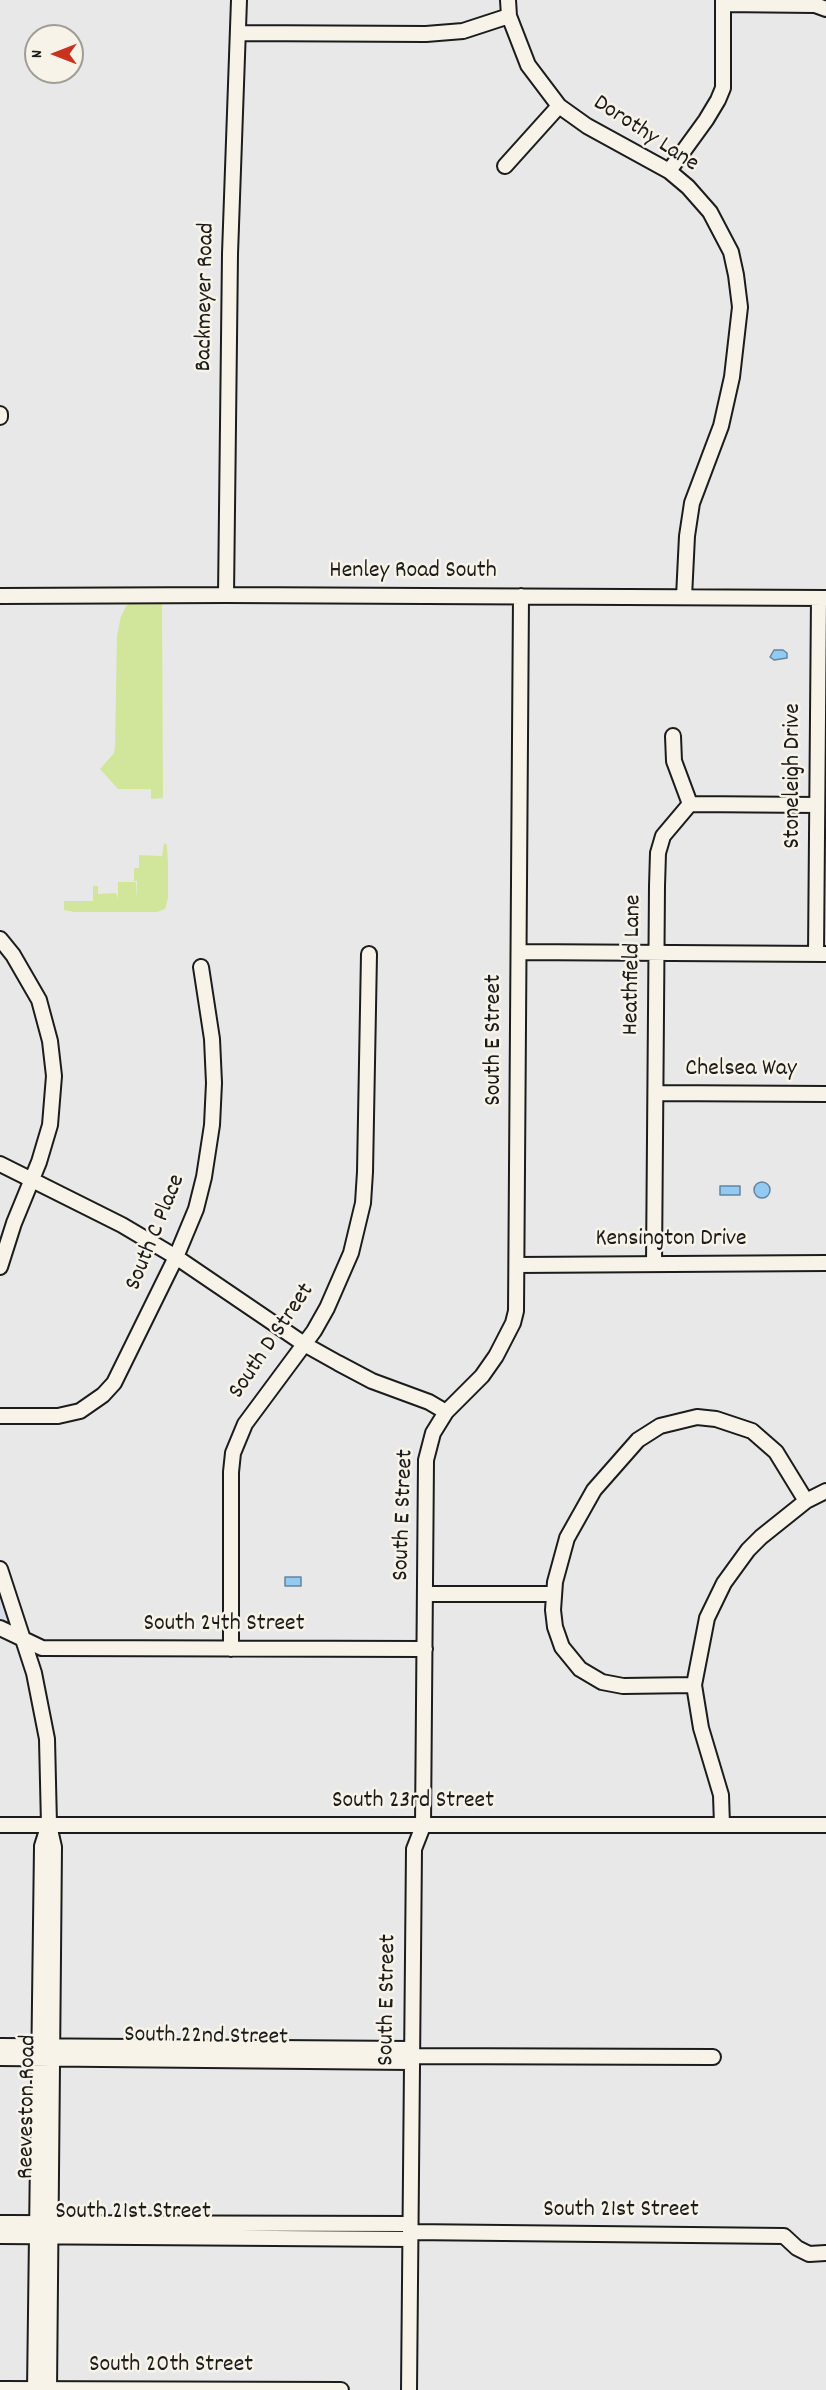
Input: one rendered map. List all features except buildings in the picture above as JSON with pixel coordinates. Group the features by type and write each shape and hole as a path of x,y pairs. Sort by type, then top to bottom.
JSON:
{"street":[{"name":"Backmeyer Road","path":"226,595 230,254 239,0"},
{"name":"Dorothy Lane","path":"508,0 509,16 528,65 559,106 587,126 669,171 702,202 720,228 732,259 740,307 732,377 725,412 692,502 687,536 684,597"},
{"path":"669,171 706,120 723,88 723,2 815,5 826,9"},
{"path":"238,33 426,34 463,31 509,16"},
{"path":"505,166 559,106"},
{"name":"Henley Road South","path":"0,596 822,598"},
{"name":"South E Street","path":"409,2390 414,1849 423,1826 426,1458 433,1433 446,1412 482,1376 505,1342 516,1311 521,596"},
{"name":"Stoneleigh Drive","path":"821,954 817,805 822,598"},
{"path":"673,736 674,762 690,804 817,805"},
{"name":"Heathfield Lane","path":"654,1264 658,853 663,836 690,804"},
{"path":"0,939 14,955 39,1000 50,1041 54,1076 50,1125 0,1267"},
{"path":"519,952 821,954"},
{"name":"South D Street","path":"231,1649 231,1472 233,1453 245,1424 314,1330 338,1285 351,1253 363,1203 369,954"},
{"name":"South C Place","path":"0,1416 58,1416 80,1411 103,1395 114,1383 176,1257 196,1209 204,1177 212,1125 214,1083 212,1039 201,967"},
{"name":"Chelsea Way","path":"656,1093 826,1094"},
{"path":"0,1164 122,1225 176,1257 304,1344 372,1381 429,1402 446,1412"},
{"name":"Kensington Drive","path":"517,1265 826,1263"},
{"path":"694,1685 623,1686 594,1678 572,1662 562,1647 555,1627 554,1594 565,1545 594,1490 629,1448 660,1426 698,1417 716,1419 747,1428 776,1452 806,1501"},
{"path":"722,1825 720,1788 701,1728 694,1685 707,1618 724,1582 761,1537 806,1501 826,1491"},
{"name":"Reeveston Road","path":"0,1569 34,1673 47,1739 49,1825 54,1847 35,2230 42,2389"},
{"path":"425,1594 554,1594"},
{"name":"South 24th Street","path":"0,1628 42,1648 425,1649"},
{"name":"South 23rd Street","path":"0,1825 826,1825"},
{"name":"South 22nd Street","path":"0,2046 45,2053"},
{"name":"Reeveston Road","path":"42,2389 50,2230 45,2053"},
{"name":"South 22nd Street","path":"0,2058 45,2053 713,2057"},
{"name":"South 21st Street","path":"0,2223 35,2230"},
{"name":"South 21st Street","path":"0,2236 35,2230 784,2236 797,2248 809,2254 826,2253"},
{"name":"South 20th Street","path":"0,2389 341,2390"}],"shaded area":[{"path":"0,1569 24,1641 0,1628"}],"green space":[{"path":"162,602 163,798 151,799 151,789 118,789 100,769 114,753 115,746 117,636 121,616 126,606 131,603"},
{"path":"164,843 167,845 168,864 168,898 165,909 157,912 64,910 64,901 93,901 93,886 98,886 98,894 116,893 118,898 118,882 136,882 137,899 137,881 134,881 134,868 139,868 139,855 162,856"}],"water":[{"path":"774,650 783,650 787,653 787,658 774,660 770,657"},
{"path":"762,1182 770,1190 762,1198 754,1190"},
{"path":"720,1186 740,1186 740,1195 720,1195"},
{"path":"285,1577 301,1577 301,1586 285,1586"}]}
